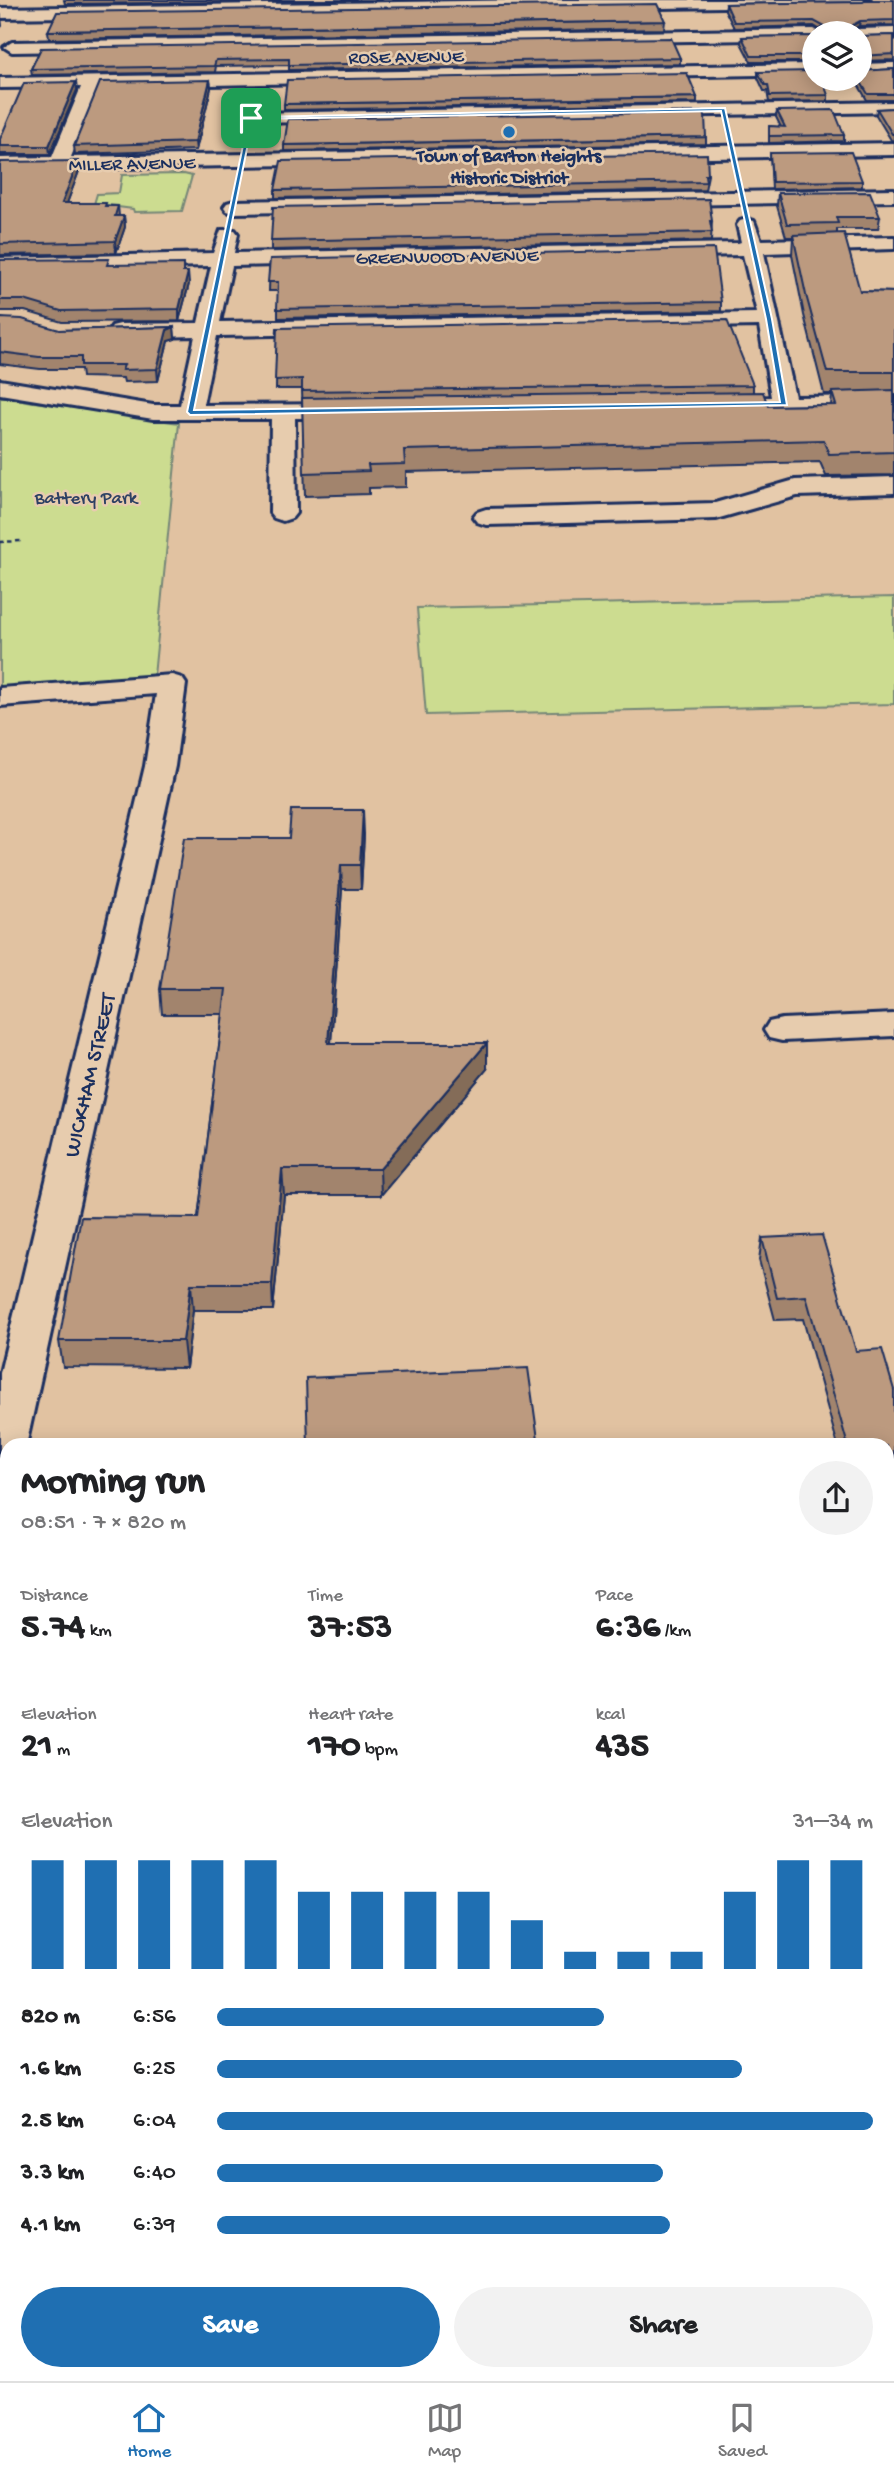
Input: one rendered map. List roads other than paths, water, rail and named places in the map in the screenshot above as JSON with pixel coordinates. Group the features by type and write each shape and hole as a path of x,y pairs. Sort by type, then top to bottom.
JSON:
{"street":[{"path":"0,13 126,5 273,8 415,3 862,0"},
{"path":"702,1 751,248 769,319 784,404"},
{"path":"190,412 273,8"},
{"path":"0,72 7,51 28,13"},
{"path":"872,34 894,33"},
{"path":"7,51 267,42 802,34"},
{"path":"872,69 894,68"},
{"name":"ROSE AVENUE","path":"0,83 260,78 528,93 715,71 802,69"},
{"path":"59,163 92,82"},
{"path":"251,118 528,93 723,109 894,107"},
{"path":"526,155 528,93"},
{"name":"MILLER AVENUE","path":"0,164 894,149"},
{"path":"234,207 894,195"},
{"name":"GREENWOOD AVENUE","path":"0,264 893,245"},
{"path":"101,331 769,319"},
{"path":"0,387 153,412 380,410"},
{"path":"687,405 894,402"},
{"path":"283,412 283,513"},
{"path":"486,517 716,511 795,488 894,485"},
{"name":"WICKHAM STREET","path":"0,697 172,684 160,766 6,1438"},
{"path":"782,1030 894,1025"}],"place":[{"name":"Town of Barton Heights Historic District","path":"509,132"}],"park label":[{"name":"Battery Park","path":"86,496"}]}
